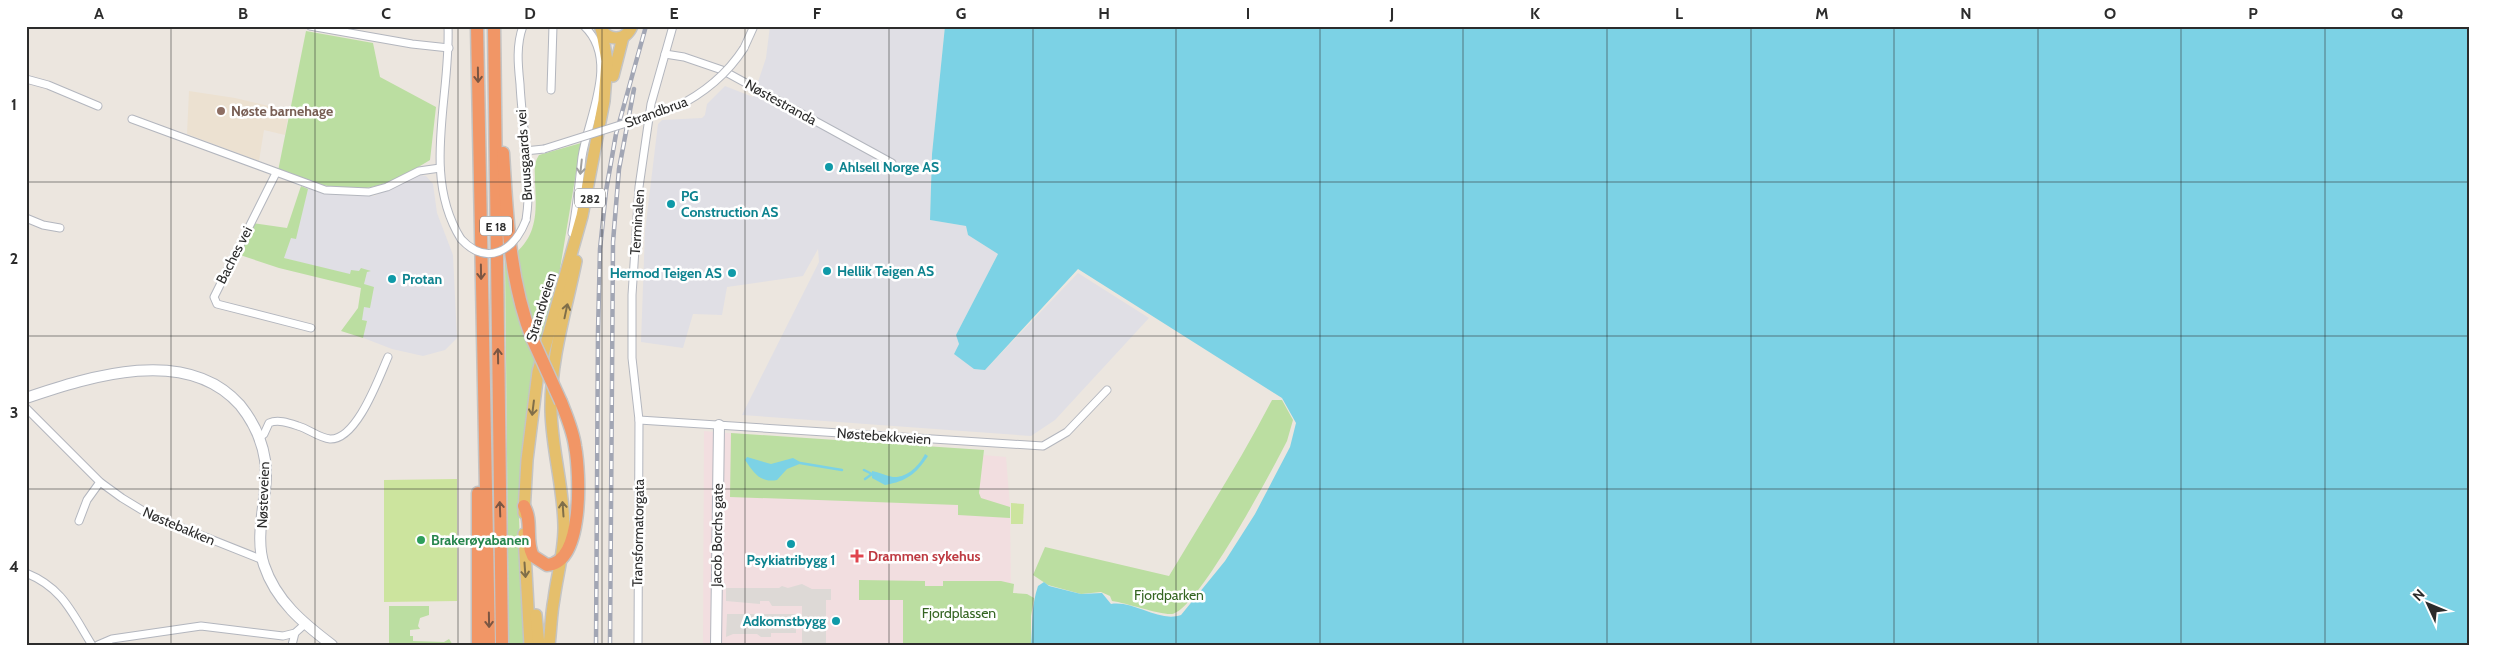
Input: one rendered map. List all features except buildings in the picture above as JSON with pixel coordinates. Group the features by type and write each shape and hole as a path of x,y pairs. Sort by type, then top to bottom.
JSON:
{"highway":[{"name":"E 18","path":"477,26 489,645"},
{"name":"E 18","path":"494,26 502,645"},
{"name":"E 18","path":"494,48 513,269 518,297 532,338 561,402 575,444 579,488 575,520 563,558"},
{"name":"E 18","path":"478,645 479,475 485,448"},
{"path":"524,506 529,514 530,545 534,556 547,565 555,564 563,558"}],"main road":[{"name":"282","path":"601,29 612,38 623,37 632,26"},
{"name":"Strandveien","path":"527,594 524,506 527,460 538,372 584,207 608,61 601,29"},
{"name":"Strandveien","path":"563,558 564,515 552,433 552,386 606,120 616,61 623,37"},
{"name":"Nøsteveien","path":"26,398 105,376 135,372 181,372 206,379 226,392 242,408 259,438 266,468 261,539 263,560 280,595 305,624 332,645"},
{"name":"Jacob Borchs gate","path":"716,645 719,425"},
{"name":"E 18","path":"549,645 554,598 563,558"},
{"name":"282","path":"527,594 530,645"},
{"name":"282","path":"527,594 535,604 539,645"}],"street":[{"path":"310,26 339,29 449,48"},
{"name":"Bruusgaards vei","path":"448,26 449,48 440,168 446,207 461,239 475,251 486,253 498,252 514,242 526,220 528,194 518,68 519,42 523,26"},
{"path":"551,90 553,26"},
{"path":"565,276 585,143 600,78 599,52 595,40 584,26"},
{"name":"Terminalen","path":"640,420 631,326 636,217 650,104 673,26"},
{"name":"Strandbrua","path":"525,151 544,148 674,108 692,99 720,78 744,48 754,26"},
{"name":"Nøstestranda","path":"665,54 684,57 722,70 892,163"},
{"path":"26,79 48,85 98,106"},
{"path":"596,102 606,80"},
{"path":"132,119 230,153 314,187 356,193 387,187 419,171 440,168"},
{"name":"Baches vei","path":"276,173 214,297 218,304 311,328"},
{"path":"26,218 43,225 60,228"},
{"path":"259,438 264,434 269,423 275,421 301,427 330,439 342,436 366,406 388,357"},
{"name":"Nøstebekkveien","path":"640,420 1043,446 1067,432 1107,390"},
{"name":"Nøstebakken","path":"26,408 100,482 150,515 263,560"},
{"name":"Transformatorgata","path":"638,645 640,420"},
{"path":"79,522 87,500 100,482"},
{"path":"26,573 50,585 61,595 92,645"},
{"path":"98,645 112,639 201,626 283,636 295,633 305,624"},
{"path":"292,645 295,633"}],"shaded area":[{"path":"770,26 945,26 932,154 930,220 966,226 968,235 998,254 956,335 959,344 954,354 985,370 1078,273 1149,318 1055,420 1031,436 742,415 819,262 818,249 803,276 727,287 722,315 693,314 683,348 641,342 645,231 658,124 662,120 702,118 705,115 707,104 725,86 753,97 766,58"},
{"path":"189,91 235,98 289,111 285,135 264,130 259,161 187,134"},
{"path":"419,175 426,176 433,184 437,213 453,255 457,338 445,350 423,356 392,349 361,337 359,320 363,280 281,257 305,188 355,196 374,196"},
{"name":"Drammen sykehus","path":"704,431 1006,457 1010,507 1011,591 925,645 703,645"},
{"path":"802,584 812,589 831,589 831,600 826,600 826,645 802,645 802,606 772,606 769,601 760,601 760,604 726,601 726,588 779,588 782,586 788,588"},
{"path":"727,614 796,614 796,633 771,633 771,637 761,637 757,634 733,634 726,637"}],"green space":[{"path":"306,31 373,43 380,77 436,107 430,160 389,182 356,189 322,185 278,171"},
{"path":"581,143 559,275 535,360 529,398 519,518 524,645 509,645 505,261 523,245 533,227 536,206 535,168 539,155"},
{"path":"301,186 308,189 296,239 291,238 284,258 350,274 351,270 359,271 361,268 371,271 367,272 364,284 374,287 370,308 364,307 362,320 367,321 363,338 341,331 358,308 361,288 279,268 237,254 253,223 287,228"},
{"name":"Fjordparken","path":"1272,400 1282,400 1293,420 1287,441 1234,537 1199,590 1184,607 1172,614 1160,613 1112,601 1110,596 1101,592 1081,594 1048,585 1033,575 1045,547 1169,576"},
{"path":"731,433 984,450 979,493 981,498 1010,507 1010,518 958,515 958,505 730,497"},
{"name":"Brakerøyabanen","path":"457,479 457,601 384,602 384,480"},
{"path":"1011,503 1024,504 1023,524 1011,524"},
{"name":"Fjordplassen","path":"859,580 925,581 925,586 943,586 943,581 1001,581 1014,584 1013,593 1027,594 1034,598 1031,616 1031,645 903,645 903,600 859,600"},
{"path":"389,606 429,606 429,615 420,618 418,626 420,629 410,630 410,636 413,636 413,641 444,642 449,639 453,645 389,645"}],"water":[{"path":"945,26 2470,26 2470,645 1031,645 1034,601 1038,586 1044,582 1049,586 1081,594 1102,593 1111,604 1129,605 1164,616 1173,617 1181,615 1225,561 1255,514 1290,447 1296,423 1282,398 1078,269 985,370 974,369 954,354 959,344 956,335 998,254 968,235 966,226 930,220 932,154"},
{"path":"925,454 928,456 924,462 905,479 885,485 872,478 872,471 893,477 903,476 916,467"},
{"path":"747,457 771,464 793,458 802,463 787,469 777,480 771,481 755,473 745,460"}],"waterway":[{"path":"800,463 842,470"},
{"path":"864,470 874,475"},
{"path":"865,479 872,474"}],"railway":[{"path":"596,645 600,249 606,191 616,134 646,26"},
{"path":"610,645 613,242 619,169 634,89"}],"place":[{"name":"Nøste barnehage","path":"221,111"},
{"name":"Ahlsell Norge AS","path":"829,167"},
{"name":"PG Construction AS","path":"671,204"},
{"name":"Hellik Teigen AS","path":"827,271"},
{"name":"Hermod Teigen AS","path":"732,273"},
{"name":"Protan","path":"392,279"},
{"name":"Brakerøyabanen","path":"421,540"},
{"name":"Psykiatribygg 1","path":"791,544"},
{"name":"Drammen sykehus","path":"857,556"},
{"name":"Adkomstbygg","path":"836,621"}]}
